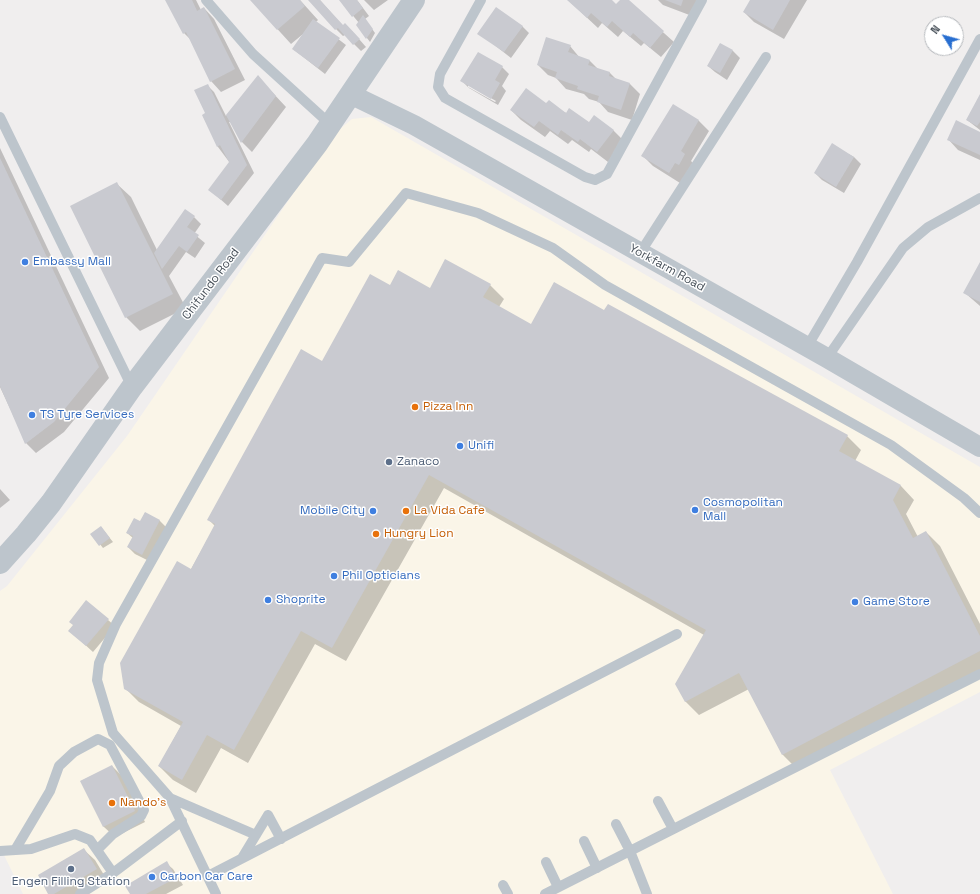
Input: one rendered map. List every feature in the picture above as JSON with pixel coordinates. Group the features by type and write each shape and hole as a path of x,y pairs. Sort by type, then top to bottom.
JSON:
{"street":[{"name":"Chifundo Road","path":"0,563 51,503 132,387 331,125 414,0"},
{"name":"Yorkfarm Road","path":"352,95 414,126 827,358 980,447"}],"lane":[{"path":"206,0 253,54 331,125"},
{"path":"481,0 440,74 438,87 445,98 585,177 595,180 607,174 702,0"},
{"path":"807,347 857,262 980,39"},
{"path":"640,253 766,57"},
{"path":"0,116 132,387"},
{"path":"216,894 170,798 113,733 97,680 99,663 116,624 322,258 349,262 406,193 478,213 553,248 605,285 891,444 964,498 980,513"},
{"path":"827,358 903,248 928,227 980,198"},
{"path":"208,876 677,634"},
{"path":"545,894 980,674"},
{"path":"15,850 50,791 59,766 74,752 98,739 110,746 144,810 141,816 113,834 97,850"},
{"path":"170,798 256,835"},
{"path":"658,801 673,829"},
{"path":"242,858 268,815 281,839"},
{"path":"80,894 113,873 182,821"},
{"path":"616,824 630,851 647,894"},
{"path":"0,851 31,849 75,834 90,840 113,873"},
{"path":"584,841 597,868"},
{"path":"546,862 558,887"}],"shaded area":[{"path":"371,117 980,467 980,692 830,770 893,894 23,894 0,847 0,591 7,586 127,436 334,134 352,119"}],"building":[{"path":"165,0 192,0 197,11 204,7 235,69 210,82 186,32 183,34"},
{"path":"250,0 300,0 305,6 277,30"},
{"path":"308,0 320,0 343,25 345,23 360,39 353,45 338,28 335,30"},
{"path":"339,0 357,0 363,8 352,17"},
{"path":"567,0 612,0 616,4 620,0 629,0 664,31 650,48 633,33 630,37 612,21 607,27 591,13 587,18"},
{"path":"665,0 683,0 681,6"},
{"path":"750,0 790,0 773,30 743,12"},
{"path":"496,7 523,26 504,52 477,34"},
{"path":"363,15 373,29 366,39 356,25"},
{"path":"313,19 340,38 318,68 292,49"},
{"path":"546,37 571,45 568,52 590,60 588,65 610,72 609,76 630,83 621,110 597,102 599,96 577,89 578,86 555,78 557,72 537,65"},
{"path":"720,43 733,50 720,73 707,66"},
{"path":"478,52 503,66 495,80 500,83 491,99 460,81"},
{"path":"258,75 276,96 241,143 226,115"},
{"path":"208,84 247,165 221,200 208,190 229,162 220,145 217,147 202,115 205,113 194,90"},
{"path":"526,88 546,103 549,100 566,113 569,108 589,122 594,115 614,130 597,152 580,139 578,142 561,130 558,135 539,121 534,127 510,110"},
{"path":"980,94 980,122 977,126 966,120"},
{"path":"673,104 699,120 681,151 685,154 679,165 675,163 669,173 641,156"},
{"path":"956,120 980,132 980,155 947,140"},
{"path":"832,143 854,157 836,187 814,173"},
{"name":"Embassy Mall","path":"0,158 99,367 54,422 25,444 0,386"},
{"path":"117,182 173,294 125,318 70,206"},
{"path":"185,209 195,216 187,227 199,235 187,252 179,246 162,269 154,253"},
{"name":"Cosmopolitan Mall","path":"445,259 491,284 483,297 531,324 554,282 604,310 608,304 848,435 839,451 901,485 893,500 913,538 926,531 980,636 980,651 782,755 739,673 685,702 675,684 706,630 429,475 332,648 301,631 234,750 207,735 182,780 158,766 183,722 124,689 120,663 177,561 191,569 215,524 207,520 301,349 322,361 370,274 390,285 398,270 430,288"},
{"path":"980,262 980,302 963,293"},
{"path":"145,512 160,520 142,555 127,547 133,536 126,533 134,518 140,521"},
{"path":"101,526 110,538 99,546 90,534"},
{"path":"86,600 109,619 86,646 68,631 73,625 69,622"},
{"path":"112,765 135,811 103,827 80,781"},
{"path":"84,848 97,869 54,894 48,894 38,875"},
{"path":"167,861 176,878 146,894 130,894 125,886"}],"place":[{"name":"Embassy Mall","path":"25,262"},
{"name":"Pizza Inn","path":"415,407"},
{"name":"TS Tyre Services","path":"32,415"},
{"name":"Unifi","path":"460,446"},
{"name":"Zanaco","path":"389,462"},
{"name":"Cosmopolitan Mall","path":"695,510"},
{"name":"Mobile City","path":"373,511"},
{"name":"La Vida Cafe","path":"406,511"},
{"name":"Hungry Lion","path":"376,534"},
{"name":"Phil Opticians","path":"334,576"},
{"name":"Shoprite","path":"268,600"},
{"name":"Game Store","path":"855,602"},
{"name":"Nando's","path":"112,803"},
{"name":"Engen Filling Station","path":"71,869"},
{"name":"Carbon Car Care","path":"152,877"}]}
